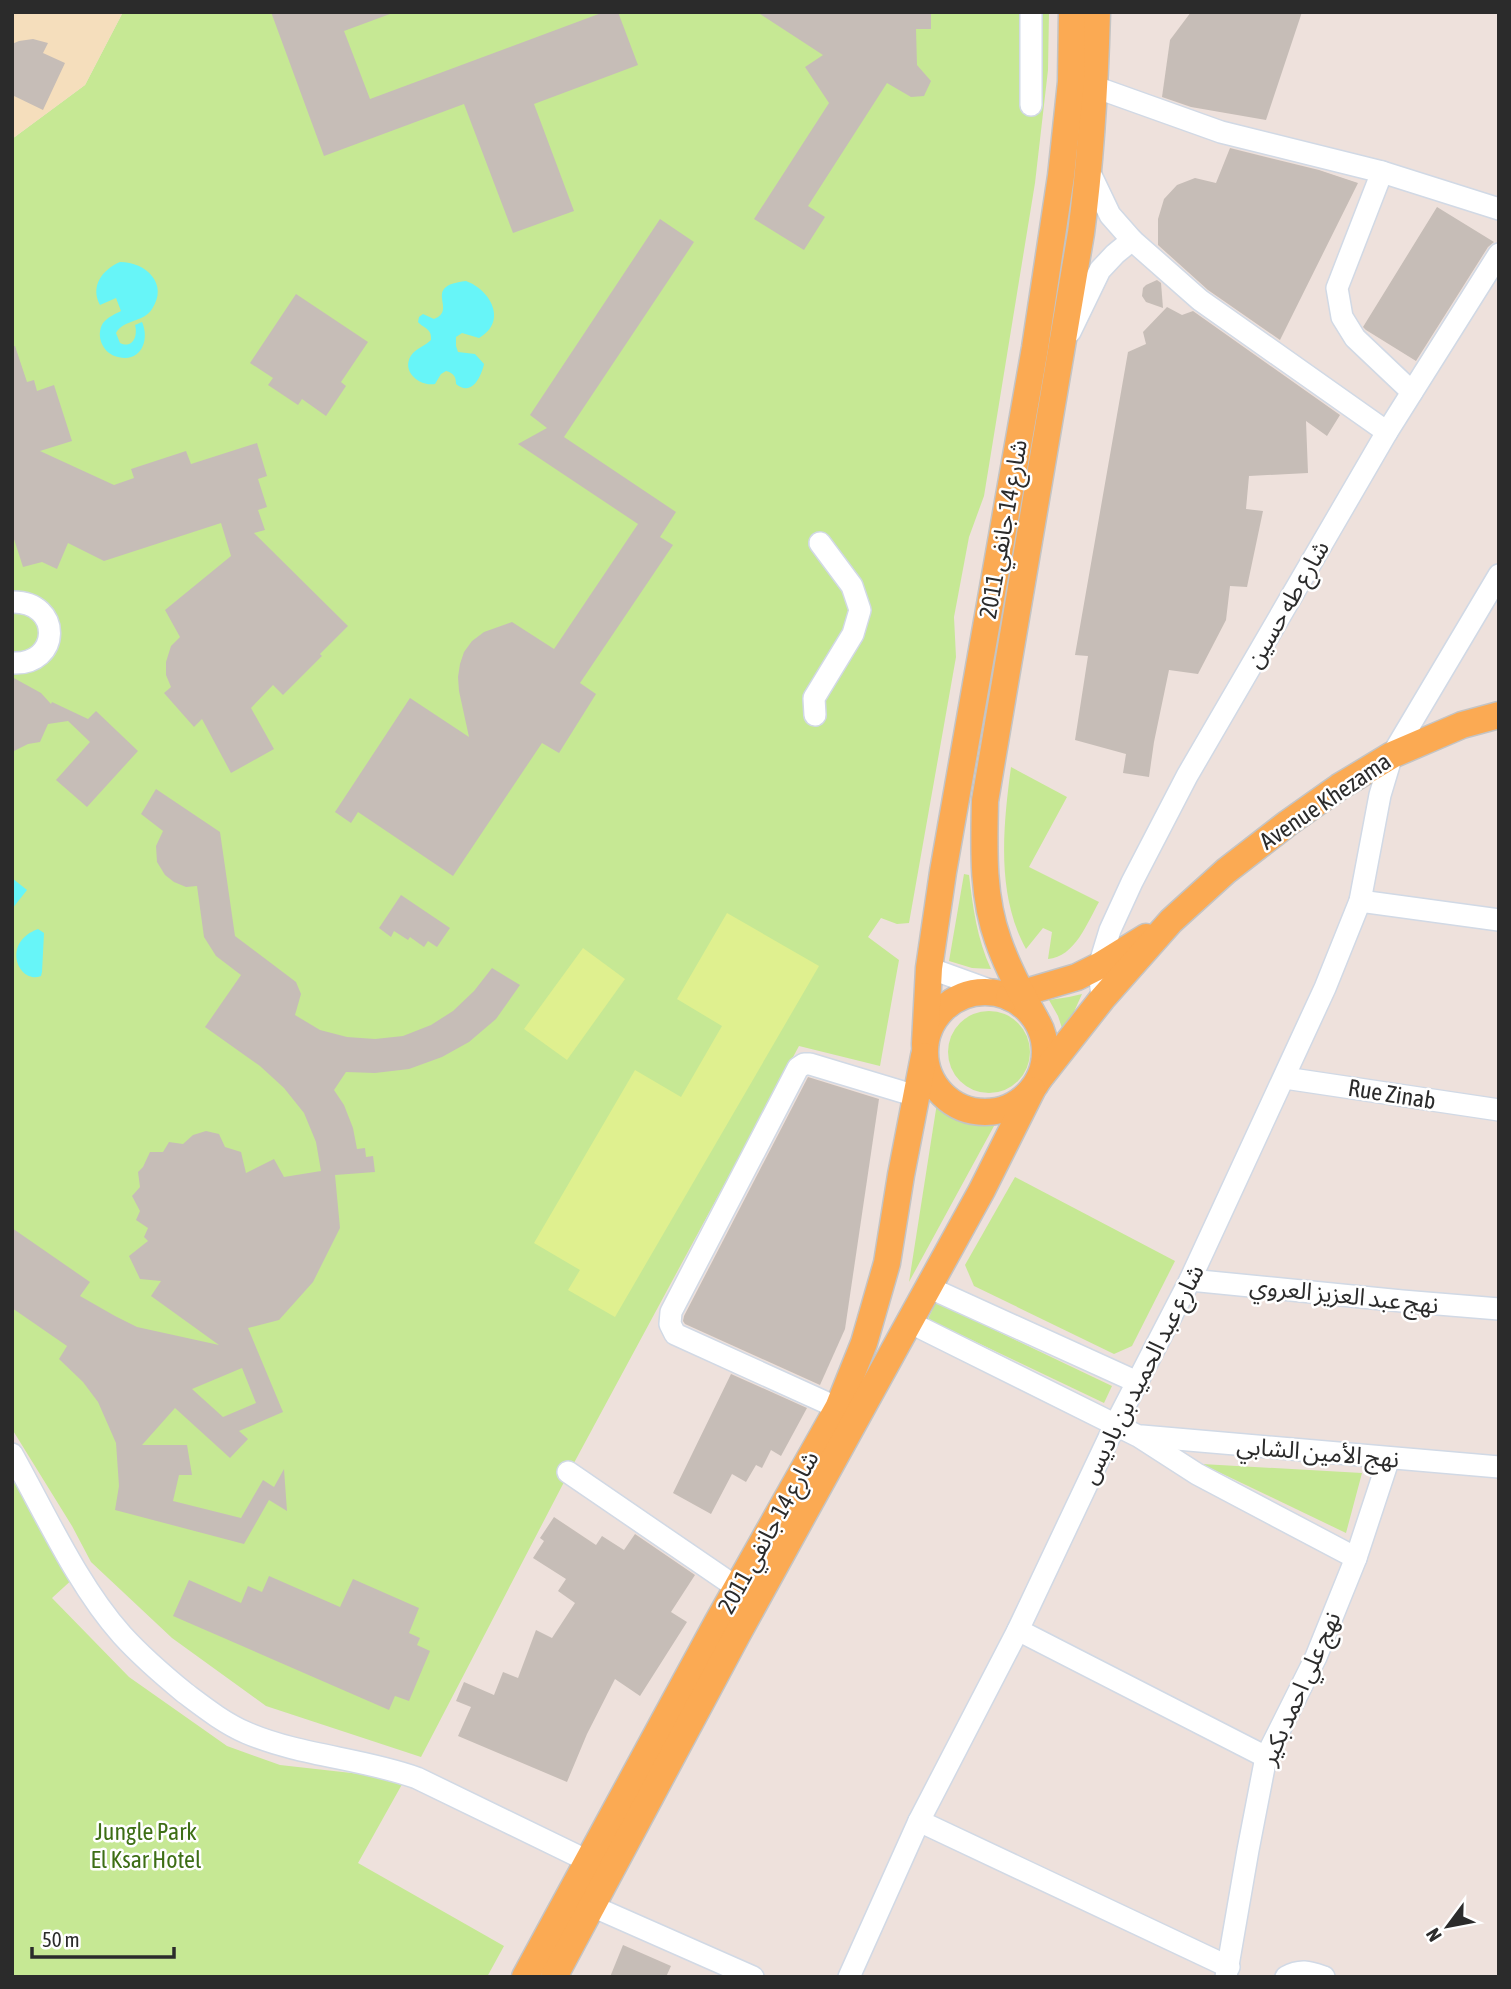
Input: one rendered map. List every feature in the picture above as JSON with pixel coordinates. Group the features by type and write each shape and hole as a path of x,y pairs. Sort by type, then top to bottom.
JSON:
{"main road":[{"name":"شارع 14 جانفي 2011","path":"524,1977 736,1587 838,1408 876,1307 887,1263 924,1050 929,968 945,859 1035,348 1061,176 1071,82 1072,12"},
{"name":"شارع 14 جانفي 2011","path":"1009,994 985,873 985,801 1081,233 1089,171 1097,12"},
{"name":"Avenue Khezama","path":"1036,1084 1102,999 1171,921 1226,871 1339,787 1392,755 1462,725 1499,715"},
{"name":"Avenue Khezama","path":"1009,994 1076,977 1099,967 1171,921"},
{"path":"978,992 1009,994 1035,1018 1042,1032 1044,1064 1036,1084 1017,1104 998,1111 977,1112 957,1106 940,1094 929,1076 924,1050 930,1025 942,1009 959,997 978,992"},
{"name":"شارع 14 جانفي 2011","path":"554,1977 737,1634 982,1190 1036,1084"}],"street":[{"path":"1031,12 1031,105"},
{"path":"1095,87 1221,132 1382,173 1499,209"},
{"path":"1089,171 1110,215 1132,240 1200,300 1387,432"},
{"path":"1382,173 1338,288 1342,317 1355,338 1412,393"},
{"path":"1060,353 1100,270 1132,240"},
{"name":"شارع طه حسين","path":"1099,967 1116,916 1187,776 1387,432 1499,254"},
{"path":"815,715 814,698 853,634 860,610 852,586 820,543"},
{"name":"شارع عبد الحميد بن باديس","path":"849,1977 919,1821 1018,1630 1115,1425 1190,1280 1325,988 1360,901 1380,794 1392,755 1499,575"},
{"path":"12,602 24,601 36,606 45,615 50,626 50,638 37,659 26,663 12,663"},
{"path":"1360,901 1499,920"},
{"path":"1099,967 1102,999"},
{"path":"929,968 1009,994"},
{"path":"838,1408 675,1334 670,1324 671,1312 798,1068 804,1063 810,1064 916,1096"},
{"name":"Rue Zinab","path":"1285,1078 1499,1110"},
{"name":"نهج عبد العزيز العروي","path":"1190,1280 1499,1309"},
{"path":"928,1287 1137,1382"},
{"path":"909,1322 1138,1436 1197,1474 1356,1558"},
{"name":"نهج الأمين الشابي","path":"1138,1436 1499,1467"},
{"path":"12,1454 85,1586 121,1634 155,1668 214,1716 248,1733 284,1745 390,1768 417,1778 588,1861"},
{"name":"نهج علي احمد بكير","path":"1227,1972 1266,1757 1317,1657 1356,1558 1389,1458"},
{"path":"568,1472 736,1587"},
{"path":"1018,1630 1266,1757"},
{"path":"919,1821 1227,1972"},
{"path":"593,1906 753,1977"},
{"path":"1286,1977 1304,1970 1324,1977"}],"green space":[{"path":"123,12 1049,12 1048,70 1035,183 984,496 969,537 954,617 956,657 909,923 897,924 881,918 868,937 899,960 880,1066 799,1046 575,1461 421,1757 266,1706 172,1638 91,1562 12,1429 12,139 85,85"},
{"path":"1011,767 1067,797 1029,867 1099,902 1073,946 1057,957 1048,959 1052,932 1043,928 1026,949 1010,906 1004,836"},
{"path":"964,874 969,875 979,935 991,969 972,968 949,961"},
{"path":"727,913 819,966 615,1317 568,1290 580,1270 534,1243 635,1070 681,1097 722,1026 677,999"},
{"path":"583,948 625,979 567,1060 524,1029"},
{"path":"1082,994 1073,1014 1063,1031 1049,1000"},
{"path":"989,1011 1005,1014 1018,1023 1027,1036 1030,1052 1027,1068 1018,1081 1005,1090 989,1093 973,1090 960,1081 951,1068 948,1052 951,1036 960,1023 973,1014"},
{"path":"937,1103 957,1117 994,1126 909,1282"},
{"path":"1015,1177 1175,1261 1132,1346 1114,1354 974,1286 965,1265"},
{"path":"936,1302 1112,1386 1104,1403 928,1319"},
{"path":"1202,1464 1362,1473 1346,1533"},
{"name":"Jungle Park El Ksar Hotel","path":"12,1468 76,1576 52,1598 129,1677 227,1746 280,1765 405,1779 358,1863 504,1946 487,1977 12,1977"}],"sand":[{"path":"12,12 123,12 85,85 12,139"}],"water":[{"path":"120,262 146,270 156,283 158,291 157,300 144,317 124,325 116,333 120,343 131,343 135,337 135,325 142,322 145,336 142,348 133,357 126,358 113,355 102,344 100,333 103,323 121,311 116,298 100,305 96,291 103,274"},
{"path":"466,281 483,291 493,307 493,324 488,331 479,338 462,333 456,337 458,352 475,354 484,364 481,374 475,384 467,388 456,384 454,376 446,371 435,384 422,383 412,376 408,365 413,353 431,340 429,331 418,322 419,317 423,314 434,319 441,315 442,293 445,288"},
{"path":"12,878 27,890 12,909"},
{"path":"38,929 44,933 42,972 41,976 33,977 20,969 16,952 26,935"}],"building":[{"path":"271,12 390,12 344,31 370,99 604,12 618,12 638,65 534,104 574,211 513,233 464,104 324,156"},
{"path":"757,12 931,12 931,29 916,29 917,65 931,81 924,96 911,97 887,83 808,206 825,217 804,250 754,219 829,103 805,67 823,55"},
{"path":"1191,12 1302,12 1266,120 1191,107 1162,97 1170,40"},
{"path":"33,39 48,43 43,53 65,63 43,110 12,95 12,44"},
{"path":"1230,148 1319,170 1358,183 1280,340 1208,290 1158,245 1158,219 1164,199 1177,185 1195,178 1216,183"},
{"path":"1437,207 1494,242 1488,247 1416,361 1363,327"},
{"path":"660,219 694,242 564,437 676,512 660,537 673,545 580,683 596,694 559,753 542,743 453,876 358,812 351,823 335,812 410,698 469,737 458,677 464,652 472,641 484,632 512,622 554,649 638,524 518,444 547,428 530,415"},
{"path":"1157,280 1161,283 1163,308 1146,302 1142,296 1143,288"},
{"path":"296,294 368,342 341,382 346,386 326,416 302,399 298,405 268,385 273,378 250,363"},
{"path":"1167,307 1182,315 1193,311 1340,415 1327,436 1306,421 1308,473 1249,476 1246,509 1263,511 1247,587 1230,586 1226,620 1198,674 1169,670 1149,777 1123,773 1126,754 1075,740 1088,656 1075,655 1128,352 1146,344 1143,332"},
{"path":"12,346 15,346 27,382 34,380 37,391 54,385 72,441 40,451 114,485 134,478 131,469 186,451 191,464 257,443 267,476 258,479 267,507 258,510 265,530 254,533 348,626 283,695 273,685 251,708 274,749 231,773 202,719 194,727 164,693 171,687 166,675 166,662 171,646 180,637 165,610 231,556 221,523 104,561 68,543 57,569 42,562 23,567 12,533"},
{"path":"12,677 41,693 51,704 52,702 88,719 96,711 138,751 87,807 56,780 90,742 67,720 48,724 40,742 28,744 12,752"},
{"path":"156,789 220,832 235,936 296,982 301,994 295,1015 320,1030 347,1037 375,1039 403,1036 431,1025 453,1011 474,991 492,968 520,985 496,1019 469,1042 442,1057 409,1069 375,1073 346,1072 334,1090 344,1105 353,1128 357,1149 365,1148 366,1157 373,1156 375,1172 335,1175 340,1228 313,1282 279,1320 248,1328 283,1412 239,1431 248,1439 230,1458 175,1408 142,1445 187,1445 192,1475 179,1475 173,1501 241,1518 263,1480 274,1487 284,1469 287,1511 269,1500 244,1544 115,1510 119,1486 116,1443 98,1402 83,1382 59,1359 67,1346 12,1308 12,1228 90,1282 80,1296 115,1316 137,1327 219,1345 151,1296 161,1281 140,1279 129,1256 148,1241 144,1237 148,1228 136,1220 140,1211 132,1196 140,1187 138,1172 150,1152 163,1152 169,1142 183,1144 193,1135 206,1131 219,1134 225,1147 241,1152 246,1173 274,1159 284,1177 321,1171 316,1142 304,1113 284,1088 260,1066 205,1027 241,975 216,956 204,937 197,886 186,887 165,875 157,862 156,846 163,831 141,814","holes":["242,1368 256,1403 223,1417 192,1389"]},
{"path":"401,895 450,928 437,947 428,941 424,947 410,937 408,940 394,931 391,937 379,928"},
{"path":"808,1077 879,1099 845,1329 820,1385 683,1321"},
{"path":"731,1374 807,1408 781,1456 771,1450 762,1468 756,1465 746,1482 732,1474 711,1514 673,1493"},
{"path":"554,1517 596,1545 602,1536 624,1550 635,1534 695,1575 671,1612 687,1622 640,1696 615,1679 587,1734 567,1782 458,1736 471,1707 456,1701 464,1682 494,1695 503,1672 518,1678 536,1630 552,1638 575,1603 558,1591 566,1579 533,1558 544,1541 540,1538"},
{"path":"269,1576 340,1607 353,1579 419,1608 409,1633 420,1638 417,1645 430,1651 409,1701 395,1696 389,1710 173,1616 189,1580 241,1603 248,1586 262,1592"},
{"path":"623,1945 671,1966 666,1977 610,1977"}]}
